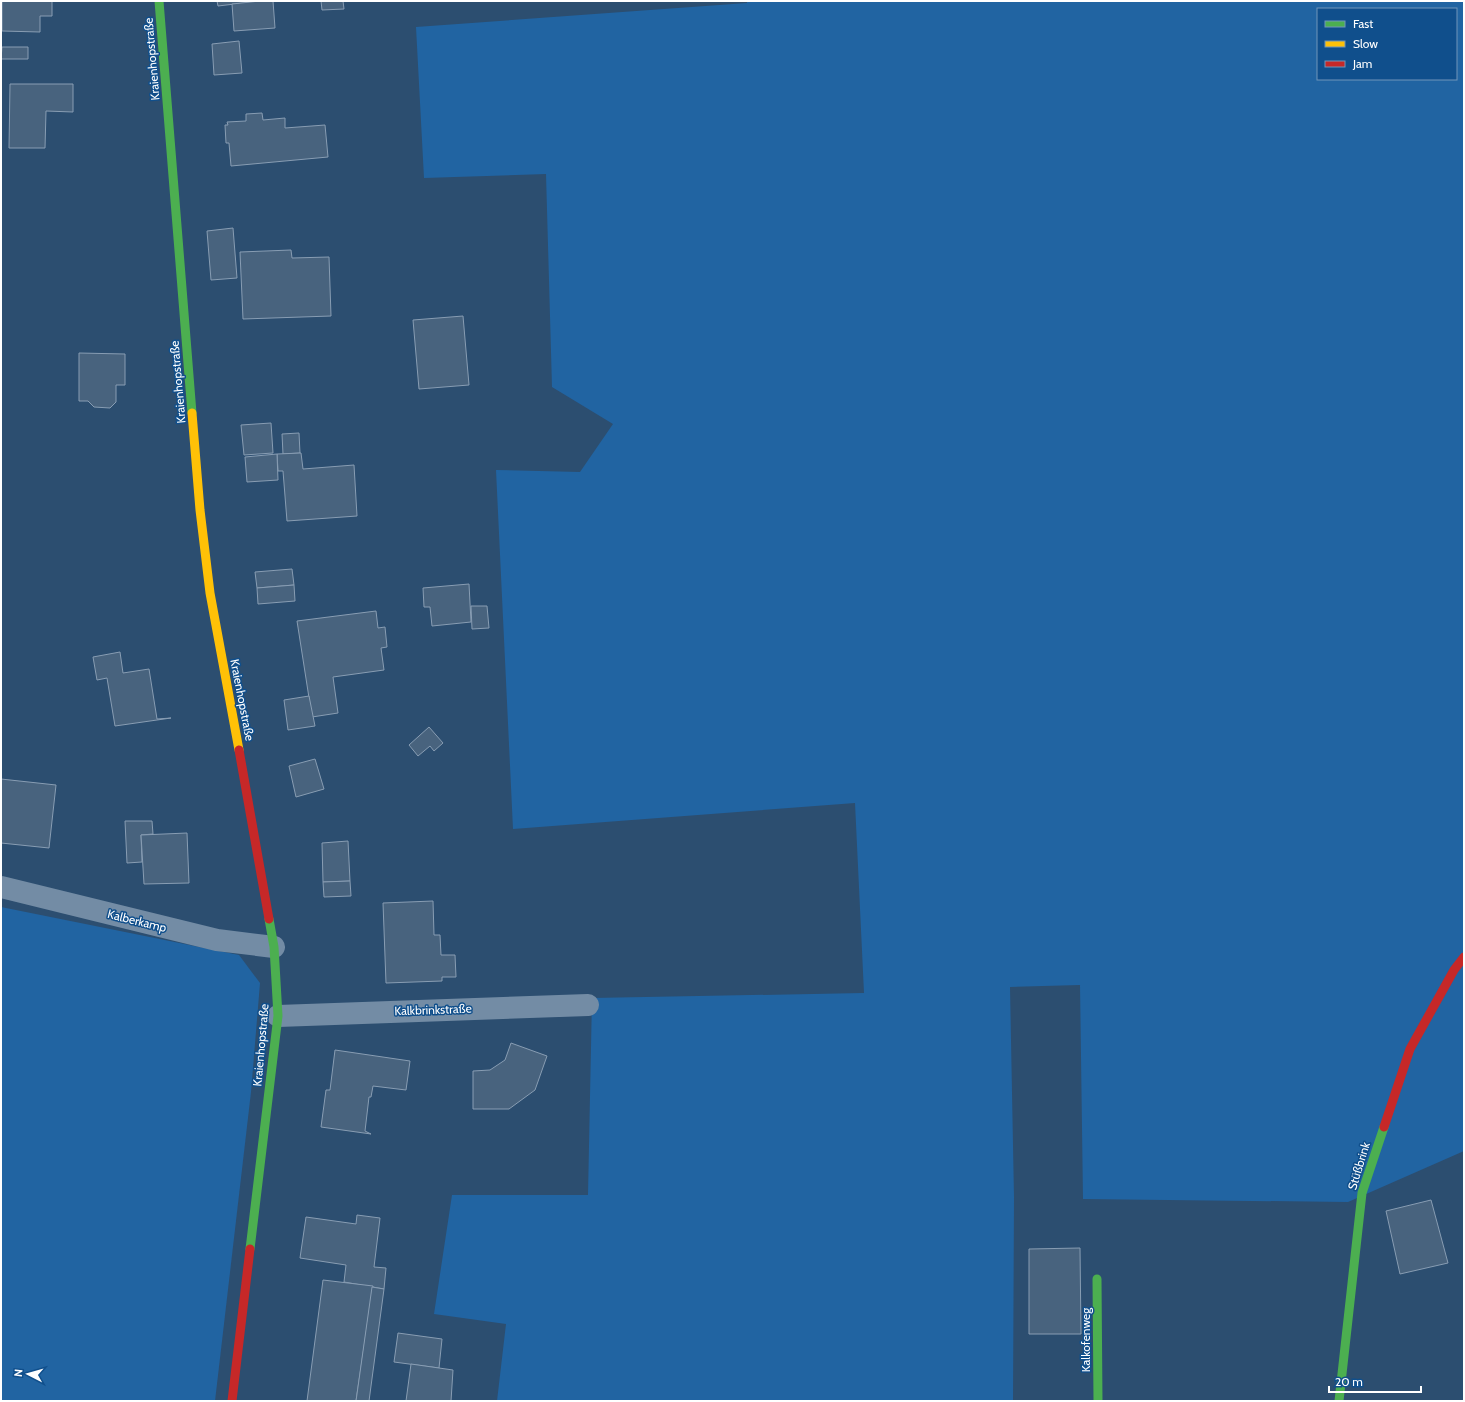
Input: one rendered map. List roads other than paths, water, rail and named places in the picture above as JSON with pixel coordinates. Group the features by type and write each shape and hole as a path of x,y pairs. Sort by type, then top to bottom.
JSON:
{"street":[{"name":"Kraienhopstraße","path":"159,1 200,510 210,593 274,947 278,1016 232,1401"},
{"name":"Kalberkamp","path":"1,887 216,940 274,947"},
{"name":"Stüßbrink","path":"1339,1401 1362,1193 1410,1049 1454,970 1464,957"},
{"name":"Kalkbrinkstraße","path":"278,1016 588,1005"},
{"name":"Kalkofenweg","path":"1097,1279 1098,1401"}]}
